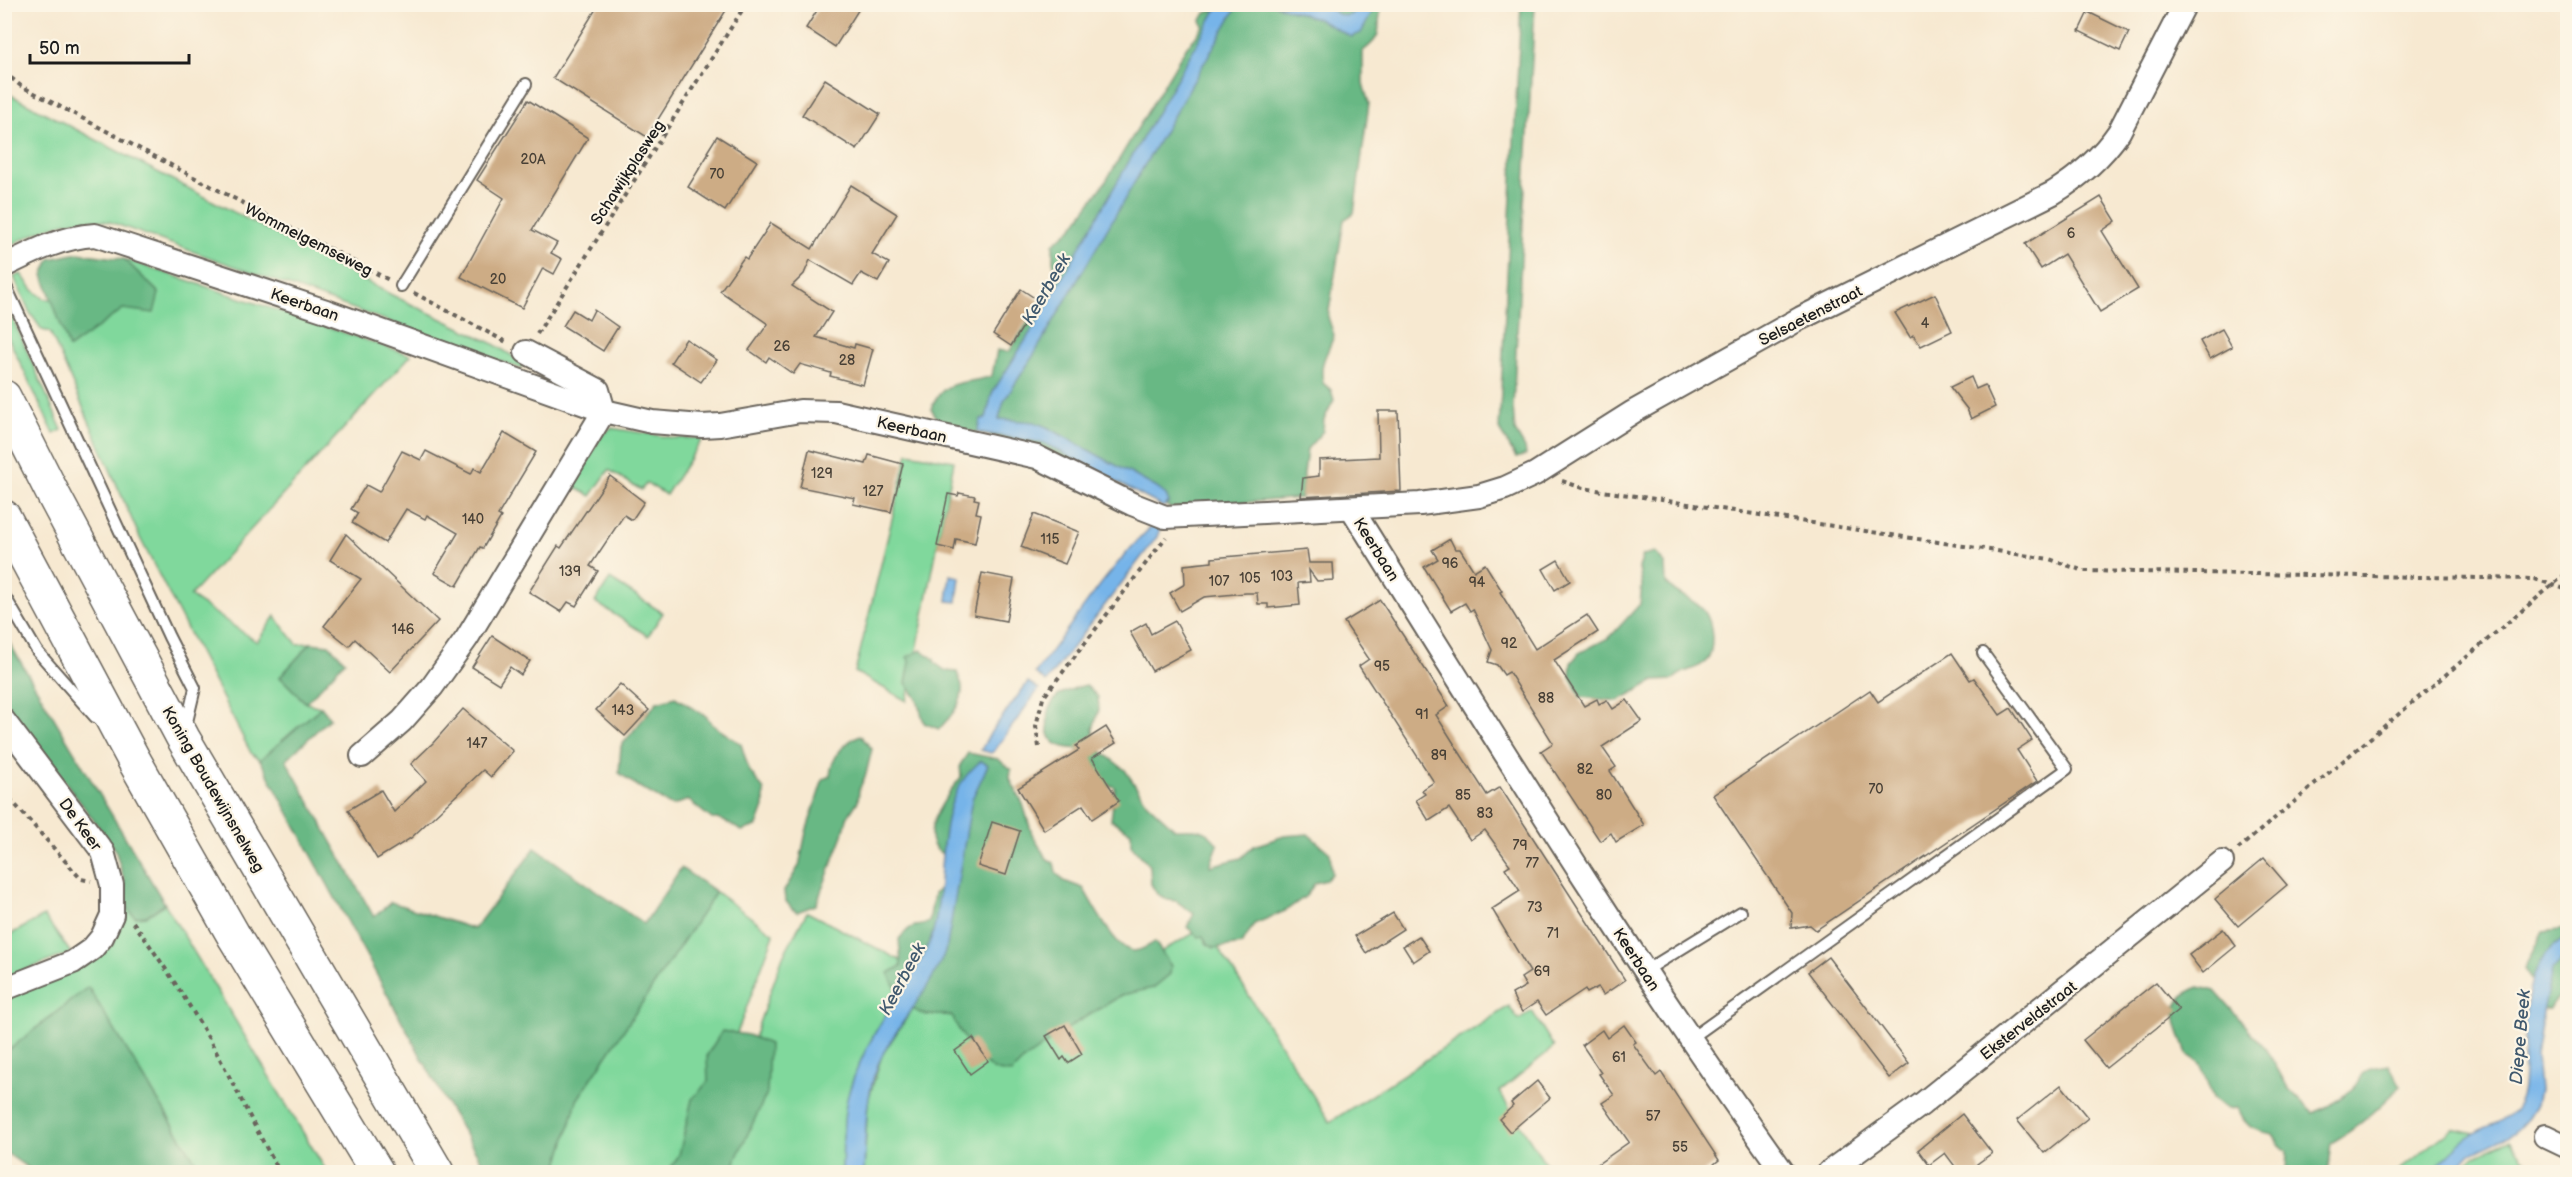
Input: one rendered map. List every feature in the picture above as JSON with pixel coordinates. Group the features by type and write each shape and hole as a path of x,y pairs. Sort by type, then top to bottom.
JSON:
{"highway":[{"name":"Koning Boudewijnsnelweg","path":"4,397 183,738 437,1173"},
{"path":"4,517 135,762 235,938 377,1173"}],"street":[{"name":"Selsaetenstraat","path":"1352,509 1420,504 1479,496 1504,488 1535,474 1643,406 1792,323 2053,193 2074,180 2102,154 2119,132 2185,4"},
{"name":"Keerbaan","path":"4,266 46,246 75,236 95,235 326,311 604,411 652,422 702,426 800,411 836,412 1037,457 1151,513 1165,517 1352,509 1563,847 1644,971 1783,1173"},
{"path":"362,756 417,704 461,646 604,411 598,390 526,352"},
{"name":"De Keer","path":"4,721 103,852 112,894"},
{"name":"Eksterveldstraat","path":"1829,1173 1922,1104 2057,998 2222,862"},
{"path":"4,989 73,962 92,949 112,915 112,894"},
{"path":"2545,1136 2568,1147"}],"lane":[{"path":"401,286 526,84"},
{"path":"4,282 169,637 195,688 183,738"},
{"path":"4,595 37,651 135,762"},
{"path":"1690,1039 2067,769 1983,653"},
{"path":"1644,971 1741,912"}],"path":[{"name":"Schawijkplasweg","path":"526,352 747,4"},
{"name":"Wommelgemseweg","path":"4,72 21,86 526,352"},
{"path":"1535,474 1583,488 2049,559 2084,571 2535,579 2568,590"},
{"path":"1039,747 1036,726 1043,698 1180,517"},
{"path":"2222,862 2568,572"},
{"path":"4,792 81,879 112,894 165,966 213,1046 280,1173"}],"green space":[{"path":"1286,4 1328,13 1334,5 1354,7 1383,5 1378,34 1371,45 1363,51 1363,84 1369,103 1354,213 1344,220 1328,317 1334,335 1323,363 1322,375 1323,383 1331,390 1334,400 1324,419 1323,431 1307,449 1301,498 1171,508 1040,447 942,425 931,409 936,399 942,391 955,384 992,376 997,350 1009,352 1057,278 1053,261 1053,244 1073,227 1106,181 1187,46 1203,26 1201,20 1205,13 1224,7"},
{"path":"1521,5 1535,5 1513,407 1515,431 1525,448 1526,455 1516,458 1499,429"},
{"path":"5,92 392,295 492,343 522,362 522,369 110,222 95,220 68,222 43,230 5,248"},
{"path":"78,253 124,259 159,293 154,313 123,309 69,348 43,275 50,259"},
{"path":"124,259 411,355 190,596 257,642 275,616 297,644 311,643 280,677 306,703 321,707 260,760 251,753 140,538 50,332 42,330 30,313 14,277 21,274 33,290 45,299 53,299 69,348 123,309 159,293"},
{"path":"5,301 62,430 54,434 5,331"},
{"path":"611,428 675,438 703,438 666,495 647,483 641,490 609,470 591,496 572,486 602,435"},
{"path":"908,453 954,461 907,701 855,672"},
{"path":"1655,552 1665,564 1666,583 1702,608 1707,615 1712,637 1712,648 1708,659 1700,666 1681,673 1673,680 1654,681 1618,701 1580,697 1570,676 1571,663 1579,653 1610,637 1640,604 1642,584 1639,568 1643,555"},
{"path":"610,579 663,613 648,636 595,602"},
{"path":"4,634 165,904 146,916 135,917 124,904 124,880 115,849 5,701"},
{"path":"311,643 329,645 345,661 306,703 280,677"},
{"path":"921,650 946,671 957,672 962,686 959,704 939,729 924,723 917,699 906,683 910,662 907,657"},
{"path":"1086,685 1098,697 1099,710 1093,729 1094,739 1101,751 1125,770 1147,803 1175,829 1200,830 1209,834 1218,845 1210,866 1241,858 1254,846 1284,836 1308,834 1330,853 1332,874 1326,880 1315,883 1306,896 1285,911 1254,924 1242,944 1214,948 1207,944 1203,936 1198,937 1187,927 1194,914 1176,901 1168,900 1157,894 1151,884 1150,866 1131,845 1131,832 1111,820 1115,787 1103,783 1080,749 1059,745 1050,737 1048,720 1052,703 1065,692"},
{"path":"675,697 706,716 713,725 741,744 749,770 764,790 764,807 757,826 742,831 720,819 712,819 688,800 672,806 619,773 621,746 657,702"},
{"path":"321,707 330,718 286,760 374,917 391,902 474,929 535,848 644,924 681,868 716,892 577,1100 556,1172 488,1172 449,1108 260,760"},
{"path":"860,735 872,749 866,774 859,790 858,801 847,818 843,835 816,905 797,912 785,900 784,891 799,866 806,832 823,779 830,776 833,763 840,751"},
{"path":"968,753 998,759 1011,769 1010,779 1023,804 1032,834 1046,858 1054,863 1056,872 1064,881 1083,888 1119,943 1133,951 1155,942 1171,966 1170,974 1153,988 1122,995 1079,1021 1025,1059 1011,1073 990,1068 965,1039 952,1016 928,1015 916,1011 897,989 889,973 901,966 899,939 911,928 929,922 934,894 942,885 947,856 936,850 931,830 941,806 961,777 960,765"},
{"path":"716,892 774,934 685,1172 556,1172 577,1100"},
{"path":"124,904 135,917 147,916 165,904 327,1172 202,1172 88,987 5,1053 5,998 80,967 106,950 117,936"},
{"path":"807,912 917,969 876,1031 853,1081 845,1116 842,1172 706,1172 783,956"},
{"path":"44,916 71,953 6,977 4,938"},
{"path":"1205,927 1330,1122 1509,1006 1519,1020 1532,1011 1554,1047 1499,1092 1551,1172 864,1172 868,1101 882,1055 936,974 1117,976"},
{"path":"2567,928 2569,966 2566,986 2550,1009 2539,1010 2535,986 2524,969 2543,931"},
{"path":"88,987 202,1172 34,1172 5,1152 5,1053"},
{"path":"2199,987 2215,991 2267,1050 2288,1088 2313,1113 2329,1106 2354,1088 2362,1074 2371,1068 2389,1065 2401,1086 2368,1117 2331,1143 2327,1172 2286,1172 2287,1151 2273,1134 2251,1127 2244,1120 2238,1108 2227,1109 2213,1098 2200,1063 2187,1054 2175,1015 2180,999 2187,992"},
{"path":"722,1031 748,1035 769,1044 767,1093 736,1159 733,1172 668,1172 679,1155 692,1099 708,1082 707,1055"},
{"path":"2453,1128 2474,1133 2431,1172 2397,1172"},
{"path":"2509,1140 2523,1158 2535,1165 2532,1172 2458,1172 2475,1156"}],"water":[{"path":"1317,4 1344,16 1355,12 1362,5 1376,5 1361,33 1351,37 1318,19 1275,5"},
{"path":"1219,5 1238,5 1035,353 1004,401 999,419 1034,422 1047,427 1157,488 1166,495 1169,502 1163,507 1044,443 977,432 981,419 986,418 992,393 1032,330"},
{"path":"1154,524 1160,529 1157,537 1046,682 1035,673 1122,558"},
{"path":"950,575 960,577 957,602 947,601"},
{"path":"1028,682 1039,689 995,750 991,753 981,750 991,732"},
{"path":"981,761 988,765 972,799 947,946 934,975 891,1040 877,1068 867,1111 864,1172 842,1172 844,1117 850,1087 859,1064 883,1019 926,950 938,907 944,839 954,796 965,777"},
{"path":"2567,938 2567,954 2552,969 2543,1012 2536,1057 2539,1090 2536,1105 2514,1133 2471,1153 2454,1172 2431,1172 2466,1139 2477,1131 2508,1117 2517,1106 2523,1088 2525,1024 2530,989 2543,959 2553,947"}],"building":[{"path":"599,4 730,4 647,137 553,78"},
{"path":"821,4 862,4 835,47 806,28"},
{"path":"2088,12 2129,32 2120,51 2079,31"},
{"path":"825,79 880,114 857,150 802,115"},
{"path":"528,100 588,138 532,230 557,243 551,253 562,259 554,274 543,268 522,308 461,277 504,198 477,180"},
{"path":"717,136 757,161 725,211 688,187"},
{"path":"851,185 897,214 872,254 889,263 878,282 861,273 853,285 810,260 804,274 792,286 832,312 816,337 854,348 855,344 873,349 863,385 830,376 831,373 800,364 793,374 769,357 766,362 749,350 768,324 720,291 744,257 747,259 771,223 812,249"},
{"path":"2101,197 2116,221 2102,231 2138,289 2100,312 2064,254 2041,269 2025,244"},
{"path":"1021,289 1039,301 1011,346 993,334"},
{"path":"1935,294 1952,331 1921,346 1913,335 1910,337 1895,313"},
{"path":"573,310 589,320 594,310 618,327 603,351 563,326"},
{"path":"2222,329 2232,347 2210,359 2200,341"},
{"path":"686,339 717,360 701,382 671,362"},
{"path":"1971,377 1976,389 1985,385 1995,407 1971,419 1967,409 1950,387"},
{"path":"1378,411 1398,411 1401,491 1301,497 1303,478 1319,476 1319,460 1379,457"},
{"path":"504,433 536,452 498,515 501,517 483,548 480,547 457,586 434,573 458,533 427,515 425,519 406,509 385,543 352,523 358,513 351,509 366,485 379,492 402,451 421,460 426,451 471,474 474,468 481,472"},
{"path":"809,450 866,464 869,455 903,464 891,512 853,504 855,498 800,487"},
{"path":"610,476 644,502 632,520 624,515 590,566 598,571 576,606 568,602 561,612 529,592 558,546 561,548"},
{"path":"959,493 975,496 974,499 979,500 976,513 981,514 975,543 956,539 954,550 937,546 948,494 958,496"},
{"path":"1034,514 1079,532 1065,564 1021,547"},
{"path":"346,534 438,621 390,672 355,639 349,646 324,626 361,579 330,560"},
{"path":"1450,539 1455,549 1460,549 1474,571 1485,564 1535,649 1587,615 1598,632 1554,660 1584,706 1597,699 1599,704 1607,700 1613,709 1627,700 1642,721 1602,747 1616,767 1610,771 1644,825 1616,842 1611,833 1600,841 1541,751 1553,743 1509,672 1504,675 1497,665 1488,662 1492,650 1473,609 1470,611 1465,603 1451,611 1424,567 1438,559 1432,550"},
{"path":"1307,550 1309,563 1333,563 1334,580 1317,581 1309,570 1310,582 1298,583 1300,605 1268,608 1268,604 1258,604 1257,593 1246,593 1204,597 1180,611 1170,593 1185,584 1184,565 1212,562 1212,558"},
{"path":"1558,560 1570,581 1555,590 1543,569"},
{"path":"982,573 1014,579 1006,621 974,615"},
{"path":"1380,600 1449,706 1436,715 1487,795 1500,787 1625,980 1603,995 1598,987 1587,993 1585,989 1546,1015 1537,1002 1522,1012 1516,1003 1512,994 1526,986 1521,978 1530,972 1492,909 1520,891 1505,868 1510,865 1485,830 1470,840 1449,808 1429,821 1416,800 1425,794 1422,790 1434,782 1359,666 1369,659 1344,622"},
{"path":"1175,621 1191,650 1152,671 1130,632 1146,623 1151,634"},
{"path":"492,636 530,661 521,675 510,667 499,684 472,667"},
{"path":"1952,653 1970,680 1974,678 2000,715 2011,708 2032,740 2017,750 2037,781 1816,930 1810,925 1791,928 1792,913 1713,795 1870,690 1878,702"},
{"path":"620,684 649,710 625,736 596,710"},
{"path":"463,709 513,751 491,777 483,770 411,838 377,859 348,810 381,790 394,812 426,781 411,764"},
{"path":"1106,727 1116,743 1092,758 1119,801 1092,819 1083,805 1044,830 1018,788 1079,750 1076,746"},
{"path":"992,822 1020,831 1006,875 978,866"},
{"path":"2264,858 2287,885 2238,926 2215,899"},
{"path":"1393,913 1403,929 1366,953 1355,936"},
{"path":"2223,929 2236,946 2203,973 2189,955"},
{"path":"1419,936 1429,951 1413,962 1403,946"},
{"path":"1828,957 1909,1063 1889,1078 1808,972"},
{"path":"2156,982 2179,1010 2106,1068 2083,1040"},
{"path":"1065,1025 1082,1054 1068,1063 1064,1057 1061,1060 1046,1036"},
{"path":"1624,1025 1636,1042 1633,1044 1656,1076 1661,1072 1719,1160 1703,1173 1585,1173 1629,1142 1602,1103 1614,1095 1582,1045 1602,1030 1607,1038"},
{"path":"973,1038 988,1061 970,1074 955,1051"},
{"path":"1537,1081 1550,1098 1510,1132 1499,1119 1513,1106 1511,1103"},
{"path":"2061,1085 2088,1118 2044,1153 2017,1120"},
{"path":"1962,1114 1992,1153 1977,1164 1982,1173 1960,1173 1945,1153 1929,1165 1918,1150"}],"water label":[{"name":"Keerbeek","path":"1046,289"},
{"name":"Keerbeek","path":"902,979"},
{"name":"Diepe Beek","path":"2520,1037"}]}
